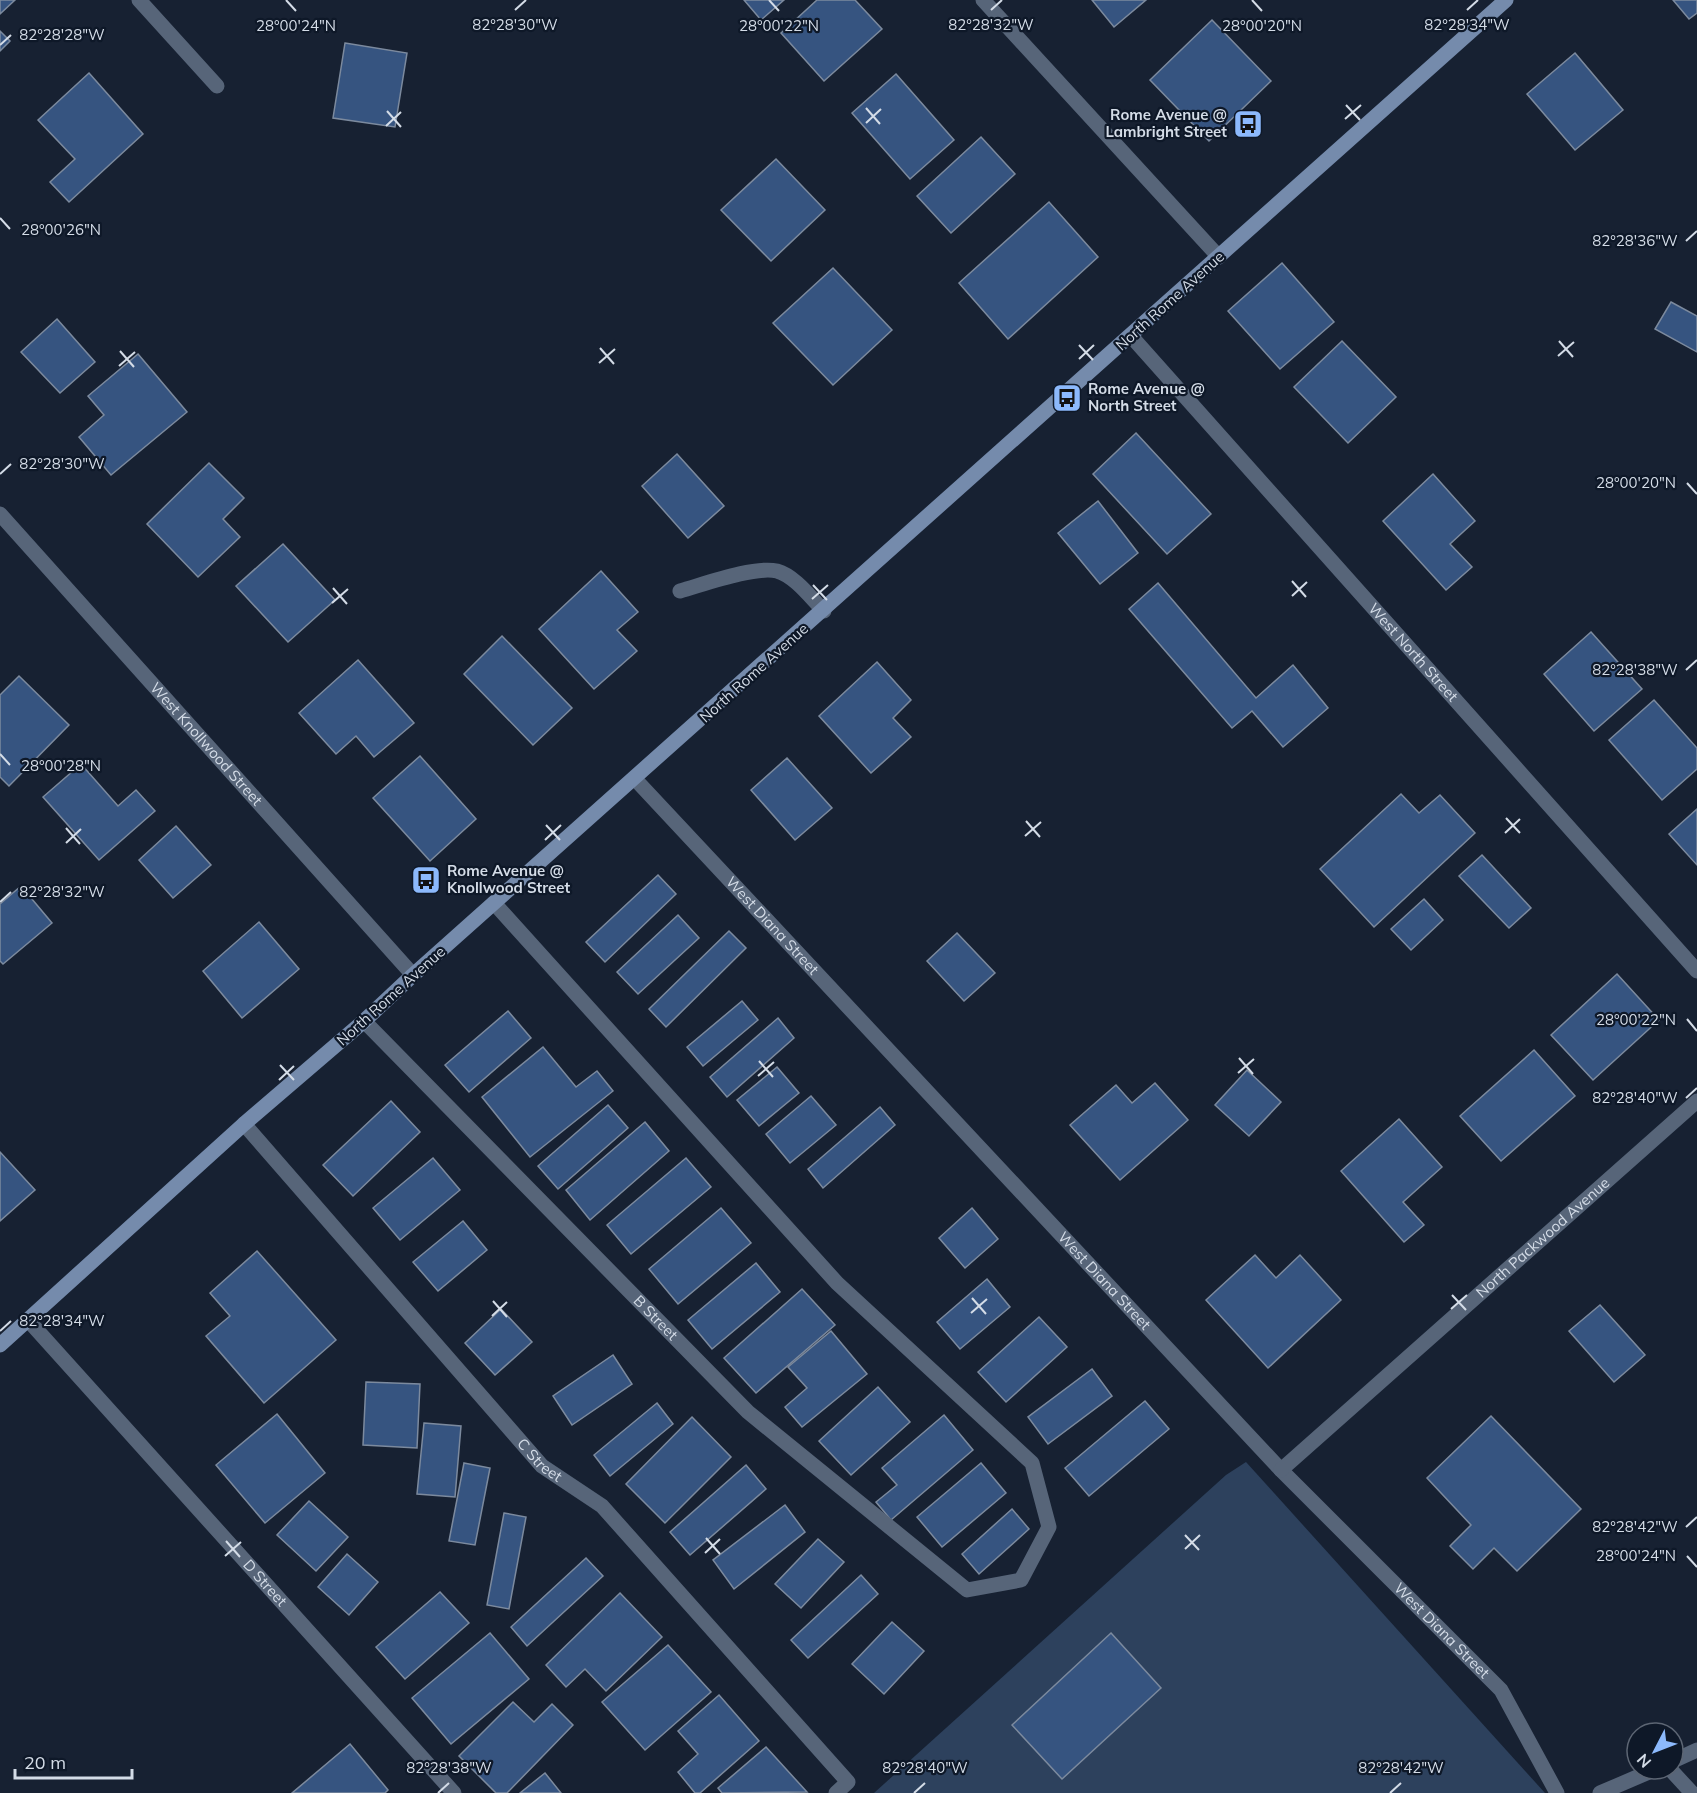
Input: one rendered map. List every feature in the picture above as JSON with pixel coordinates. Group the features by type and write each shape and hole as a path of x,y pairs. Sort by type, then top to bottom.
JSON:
{"street":[{"path":"139,0 217,86"},
{"path":"983,0 1219,257"},
{"name":"North Rome Avenue","path":"0,1345 244,1124 364,1021 412,975 635,779 1506,0"},
{"name":"West North Street","path":"1131,336 1697,970"},
{"name":"West Knollwood Street","path":"0,514 412,975"},
{"path":"680,591 755,571 778,571 794,581 824,610"},
{"name":"West Diana Street","path":"635,779 1281,1470 1501,1690 1557,1793"},
{"name":"B Street","path":"364,1021 748,1412 967,1590 1021,1580 1049,1527 1032,1463 837,1283 494,903"},
{"name":"North Packwood Avenue","path":"1281,1470 1697,1101"},
{"name":"C Street","path":"244,1124 542,1466 602,1506 848,1782 836,1793"},
{"name":"D Street","path":"28,1320 454,1793"},
{"path":"1600,1793 1628,1781"},
{"path":"1681,1781 1692,1793"}],"shaded area":[{"path":"1246,1462 1545,1793 874,1793 1226,1475"}],"building":[{"path":"0,0 15,0 0,14"},
{"path":"744,0 784,0 761,20"},
{"path":"817,0 855,0 882,29 824,81 781,33"},
{"path":"1092,0 1146,0 1114,27"},
{"path":"1673,0 1697,0 1697,13 1689,19"},
{"path":"1212,20 1271,81 1209,141 1150,80"},
{"path":"0,31 10,41 0,51"},
{"path":"345,43 407,53 395,127 333,118"},
{"path":"1575,53 1623,110 1575,150 1527,94"},
{"path":"89,73 143,134 69,202 50,182 75,159 38,120"},
{"path":"896,74 954,140 910,179 852,113"},
{"path":"981,137 1015,174 951,233 917,196"},
{"path":"776,159 825,210 771,261 721,210"},
{"path":"1049,202 1098,257 1008,339 959,283"},
{"path":"1282,263 1334,322 1280,369 1228,311"},
{"path":"833,268 892,330 833,385 773,323"},
{"path":"1671,302 1697,316 1697,352 1655,329"},
{"path":"57,319 95,362 60,393 21,352"},
{"path":"1342,341 1396,397 1348,443 1294,387"},
{"path":"138,354 187,412 111,475 79,437 104,415 88,396"},
{"path":"1136,433 1211,514 1167,554 1093,474"},
{"path":"677,454 724,506 688,538 642,486"},
{"path":"209,463 244,498 223,519 240,537 198,577 147,524"},
{"path":"1433,474 1475,521 1450,544 1472,567 1446,590 1383,521"},
{"path":"1098,501 1138,553 1100,584 1058,533"},
{"path":"283,544 335,600 288,642 236,586"},
{"path":"601,571 638,612 617,630 637,651 594,689 539,629"},
{"path":"1158,583 1256,698 1293,665 1328,708 1283,747 1252,711 1232,728 1129,609"},
{"path":"1591,632 1642,689 1594,731 1544,674"},
{"path":"502,636 572,708 533,745 464,674"},
{"path":"358,660 414,723 374,757 356,736 336,754 299,713"},
{"path":"877,662 911,700 893,718 911,737 871,773 819,716"},
{"path":"19,676 69,725 9,786 0,777 0,695"},
{"path":"1654,700 1697,748 1697,769 1662,800 1609,740"},
{"path":"420,756 476,819 430,861 373,798"},
{"path":"787,758 832,808 795,840 751,790"},
{"path":"81,764 118,806 136,790 155,811 99,860 43,797"},
{"path":"1401,794 1419,813 1440,795 1475,833 1374,927 1320,869"},
{"path":"1697,809 1697,865 1669,834"},
{"path":"176,826 211,865 173,898 139,860"},
{"path":"1482,855 1531,908 1509,928 1459,876"},
{"path":"658,875 676,894 605,962 586,942"},
{"path":"21,886 52,923 3,964 0,961 0,904"},
{"path":"1424,899 1443,920 1411,950 1391,929"},
{"path":"678,915 699,938 638,994 617,972"},
{"path":"259,922 299,969 242,1018 203,971"},
{"path":"729,931 746,948 666,1027 649,1009"},
{"path":"957,933 995,973 964,1001 927,961"},
{"path":"1617,974 1659,1020 1593,1080 1551,1035"},
{"path":"742,1001 758,1020 703,1066 687,1047"},
{"path":"508,1011 531,1038 469,1092 445,1065"},
{"path":"778,1018 794,1038 727,1097 710,1077"},
{"path":"543,1047 576,1087 597,1071 613,1091 530,1157 482,1097"},
{"path":"1534,1050 1575,1096 1501,1161 1460,1116"},
{"path":"777,1067 799,1093 759,1126 737,1100"},
{"path":"1247,1070 1281,1102 1249,1136 1215,1105"},
{"path":"1155,1083 1188,1120 1120,1180 1070,1125 1116,1085 1132,1103"},
{"path":"811,1096 836,1125 790,1163 766,1134"},
{"path":"391,1101 420,1132 353,1196 323,1165"},
{"path":"608,1105 628,1128 558,1189 538,1166"},
{"path":"880,1107 895,1125 823,1188 808,1169"},
{"path":"1399,1119 1442,1167 1403,1202 1424,1225 1404,1242 1341,1171"},
{"path":"645,1122 669,1151 590,1220 566,1190"},
{"path":"0,1152 35,1190 0,1221"},
{"path":"433,1158 460,1190 400,1240 373,1208"},
{"path":"686,1158 711,1187 631,1254 607,1225"},
{"path":"721,1208 751,1243 678,1304 649,1269"},
{"path":"972,1208 998,1239 965,1268 939,1238"},
{"path":"463,1221 487,1250 438,1291 413,1262"},
{"path":"257,1251 336,1340 264,1403 206,1336 230,1316 210,1293"},
{"path":"1255,1255 1276,1278 1300,1255 1341,1300 1268,1368 1206,1300"},
{"path":"756,1263 780,1292 712,1349 688,1320"},
{"path":"987,1279 1010,1307 960,1349 937,1322"},
{"path":"802,1289 835,1325 756,1393 724,1358"},
{"path":"1600,1305 1645,1355 1614,1382 1569,1331"},
{"path":"501,1309 532,1342 495,1375 465,1343"},
{"path":"1039,1317 1067,1347 1006,1402 978,1372"},
{"path":"831,1331 867,1374 802,1427 785,1407 807,1388 788,1367"},
{"path":"613,1355 632,1384 572,1425 553,1396"},
{"path":"1092,1369 1112,1396 1048,1444 1028,1417"},
{"path":"366,1382 420,1384 417,1448 363,1445"},
{"path":"878,1387 910,1422 851,1475 819,1441"},
{"path":"1145,1401 1169,1429 1089,1496 1065,1468"},
{"path":"657,1403 673,1424 610,1476 594,1455"},
{"path":"277,1414 325,1473 265,1523 216,1465"},
{"path":"944,1415 973,1450 891,1520 876,1502 897,1485 882,1468"},
{"path":"1491,1416 1581,1509 1517,1571 1494,1548 1473,1569 1450,1546 1471,1525 1427,1478"},
{"path":"692,1417 731,1457 665,1523 626,1484"},
{"path":"424,1423 461,1426 455,1497 417,1494"},
{"path":"464,1463 490,1468 475,1545 449,1541"},
{"path":"981,1463 1006,1493 942,1547 917,1517"},
{"path":"746,1465 766,1489 690,1555 670,1532"},
{"path":"309,1501 348,1537 316,1571 277,1535"},
{"path":"785,1505 805,1532 734,1589 713,1560"},
{"path":"1012,1509 1029,1529 979,1574 962,1554"},
{"path":"504,1513 526,1517 509,1609 487,1605"},
{"path":"818,1539 844,1562 801,1608 775,1584"},
{"path":"347,1554 378,1582 349,1615 318,1587"},
{"path":"586,1558 603,1576 527,1646 511,1627"},
{"path":"861,1575 878,1594 808,1658 791,1640"},
{"path":"440,1592 469,1623 405,1679 376,1647"},
{"path":"620,1593 662,1637 606,1691 585,1669 566,1687 546,1665"},
{"path":"892,1622 924,1651 884,1694 852,1664"},
{"path":"490,1633 529,1679 451,1744 412,1698"},
{"path":"1111,1633 1161,1688 1062,1779 1012,1725"},
{"path":"668,1645 711,1692 645,1750 602,1702"},
{"path":"719,1695 759,1741 700,1793 695,1793 678,1772 698,1754 678,1731"},
{"path":"513,1702 534,1722 552,1704 573,1725 507,1793 496,1793 459,1756"},
{"path":"350,1744 388,1790 385,1793 292,1793"},
{"path":"766,1747 807,1792 722,1793 718,1788"},
{"path":"545,1773 561,1793 520,1793"}],"place":[{"name":"Rome Avenue @ Lambright Street","path":"1248,124"},
{"name":"Rome Avenue @ North Street","path":"1067,398"},
{"name":"Rome Avenue @ Knollwood Street","path":"426,880"}]}
